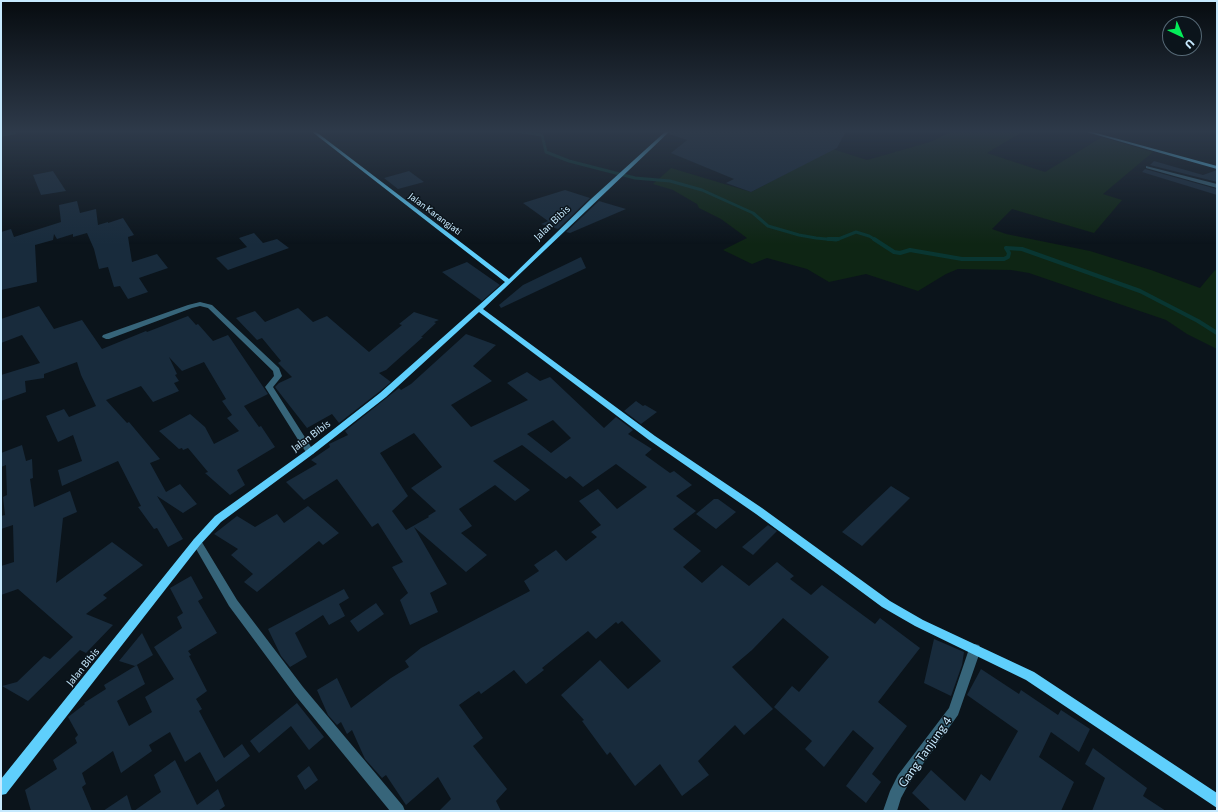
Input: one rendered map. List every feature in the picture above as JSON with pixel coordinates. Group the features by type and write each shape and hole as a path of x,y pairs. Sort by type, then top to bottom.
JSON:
{"street":[{"name":"Jalan Karangjati","path":"362,169 509,282"},
{"name":"Jalan Bibis","path":"1,789 197,542 218,519 310,452 383,395 509,282 627,169"},
{"path":"1158,169 1217,186"},
{"path":"106,337 190,306 200,304 210,306 276,370 278,376 269,387 310,452"},
{"path":"478,309 652,438 759,511 886,604 919,623 1030,676 1217,801"},
{"path":"197,542 233,603 298,691 398,811"},
{"name":"Gang Tanjung 4","path":"890,811 903,780 954,711 975,649"}],"green space":[{"path":"670,169 674,169 751,192 795,169 1036,169 1045,172 1050,169 1133,169 1103,194 1122,200 1094,233 1012,209 992,229 1006,234 1090,251 1151,270 1200,288 1215,270 1217,271 1217,349 1187,334 1166,320 1029,273 1011,270 958,269 946,274 918,291 866,274 829,282 807,269 767,258 752,264 723,250 747,238 721,219 699,208 697,204 673,190 653,184"}],"building":[{"path":"710,169 796,169 751,192 726,183 734,179"},
{"path":"1145,169 1217,189 1217,195 1142,172"},
{"path":"1165,169 1182,169 1203,175 1217,170 1217,182"},
{"path":"53,171 66,191 41,195 33,175"},
{"path":"409,171 424,182 398,189 384,178"},
{"path":"565,190 590,198 558,229 541,224 548,221 523,203"},
{"path":"77,201 80,213 96,209 98,225 123,218 134,235 128,237 132,262 157,254 168,268 139,278 148,292 128,299 120,286 114,287 108,267 99,269 94,249 87,233 73,237 73,234 57,239 54,234 53,240 35,245 37,282 1,290 1,232 11,229 14,237 61,222 59,205"},
{"path":"599,201 626,209 570,233 566,232"},
{"path":"254,233 263,243 277,239 289,248 228,270 216,258 247,247 239,238"},
{"path":"581,257 586,268 501,308 499,305 523,285"},
{"path":"467,262 500,285 482,301 442,272"},
{"path":"39,306 54,329 82,320 102,349 188,316 196,325 198,324 213,341 228,335 268,394 244,406 259,427 261,426 275,447 237,470 245,485 230,495 205,473 208,472 188,448 183,450 182,448 179,449 159,431 190,414 205,427 214,444 239,431 227,418 232,415 222,401 226,399 204,362 182,371 169,357 177,374 175,375 179,381 174,383 179,391 153,402 141,386 106,400 127,423 129,422 160,459 150,463 166,492 180,484 197,504 183,513 157,496 183,539 168,547 157,528 154,529 138,507 141,506 118,461 62,486 58,470 82,461 73,435 58,442 46,416 64,409 69,417 96,406 81,375 77,362 44,374 44,378 25,381 26,392 1,401 1,375 40,363 22,335 1,343 1,319"},
{"path":"298,308 313,322 327,316 369,352 402,325 399,324 414,312 439,320 434,322 436,323 421,337 423,337 386,370 379,373 391,382 379,392 339,423 332,414 307,428 275,387 279,383 292,377 278,363 281,361 262,338 257,340 236,318 255,311 265,322"},
{"path":"466,334 496,345 473,366 492,381 451,405 471,427 528,400 507,383 527,372 540,381 550,377 604,428 616,417 633,430 628,434 652,449 645,455 670,473 674,471 692,485 676,496 696,511 673,529 701,551 683,567 702,583 722,565 749,586 777,562 794,576 790,579 811,595 822,585 875,624 880,618 920,648 878,702 907,726 872,774 881,782 866,803 846,786 874,748 853,730 824,767 805,749 812,741 774,707 792,686 799,692 829,657 783,618 752,650 732,667 773,709 744,735 735,725 698,761 709,775 682,796 660,764 635,786 610,752 607,755 582,721 584,720 561,695 600,660 628,689 661,661 622,621 618,624 616,622 596,639 588,631 542,668 544,670 526,684 514,670 481,694 479,691 459,705 483,738 473,746 507,789 496,801 501,811 439,811 451,799 438,777 406,805 386,775 382,778 365,759 352,730 347,734 341,722 337,725 328,715 317,690 337,678 351,708 391,678 409,667 405,661 421,648 530,591 524,581 539,571 534,565 556,550 566,561 597,537 591,532 601,525 579,501 598,489 617,509 647,487 616,464 583,487 570,476 566,479 522,445 493,461 530,490 515,501 495,485 459,509 472,526 461,533 487,555 466,572 414,527 447,584 430,593 438,612 410,625 400,600 408,593 392,567 403,562 378,523 372,527 337,479 304,500 286,482 317,464 311,460 330,447 329,444 348,435 345,431 399,388 401,390 411,384","holes":["553,420 571,438 551,453 527,434","414,433 442,467 411,488 436,511 428,516 429,517 406,530 392,511 408,496 380,453"]},
{"path":"636,401 657,412 641,424 624,411"},
{"path":"22,445 26,461 32,459 33,478 30,479 34,507 70,491 77,512 63,518 56,583 112,542 143,565 103,595 107,598 86,614 113,625 86,653 80,650 28,701 2,686 17,682 44,656 50,659 73,637 18,589 1,595 1,566 14,562 13,525 1,529 1,516 5,515 3,497 7,495 6,465 1,467 1,453"},
{"path":"891,486 910,498 862,546 842,532"},
{"path":"714,499 718,499 736,512 716,529 696,514"},
{"path":"308,506 339,533 323,545 319,541 257,592 244,582 253,574 231,555 238,549 214,534 237,516 255,527 277,514 284,523"},
{"path":"768,525 777,531 753,555 742,547"},
{"path":"191,576 203,598 198,601 217,633 188,651 191,655 189,656 207,691 196,699 202,709 199,711 224,758 242,744 250,756 216,782 200,752 185,762 170,732 149,745 152,751 121,773 113,751 82,773 86,784 82,787 92,811 31,811 25,790 57,769 53,760 77,743 75,738 78,735 68,717 85,704 84,703 106,689 104,685 137,665 145,684 117,701 129,726 152,712 145,697 174,679 154,647 182,628 177,617 183,613 170,588"},
{"path":"344,589 349,598 339,604 345,616 329,625 323,615 295,633 307,657 290,667 281,656 268,629"},
{"path":"376,603 384,614 358,632 350,621"},
{"path":"142,633 153,655 135,666 119,661"},
{"path":"934,639 964,652 962,665 951,696 924,683"},
{"path":"981,669 1019,694 1021,690 1058,715 1061,710 1090,729 1079,752 1051,732 1039,757 1074,782 1061,811 931,811 912,793 931,770 965,801 981,774 990,781 1018,731 967,695"},
{"path":"297,703 324,737 309,750 291,726 259,753 250,741"},
{"path":"1093,748 1147,788 1143,796 1166,811 1092,811 1105,778 1085,764"},
{"path":"175,760 197,805 218,789 225,806 218,811 134,811 161,792 154,775"},
{"path":"309,766 318,780 305,790 297,776"},
{"path":"127,795 132,811 103,811"}],"waterway":[{"path":"600,169 635,178 670,181 702,190 753,213 768,226 799,235 836,240 856,232 876,240"},
{"path":"828,239 838,239"},
{"path":"874,239 894,252 900,253 910,250 962,259 1004,259 1008,257 1009,253 1006,248 1022,249 1140,291 1198,321 1217,333"}]}
